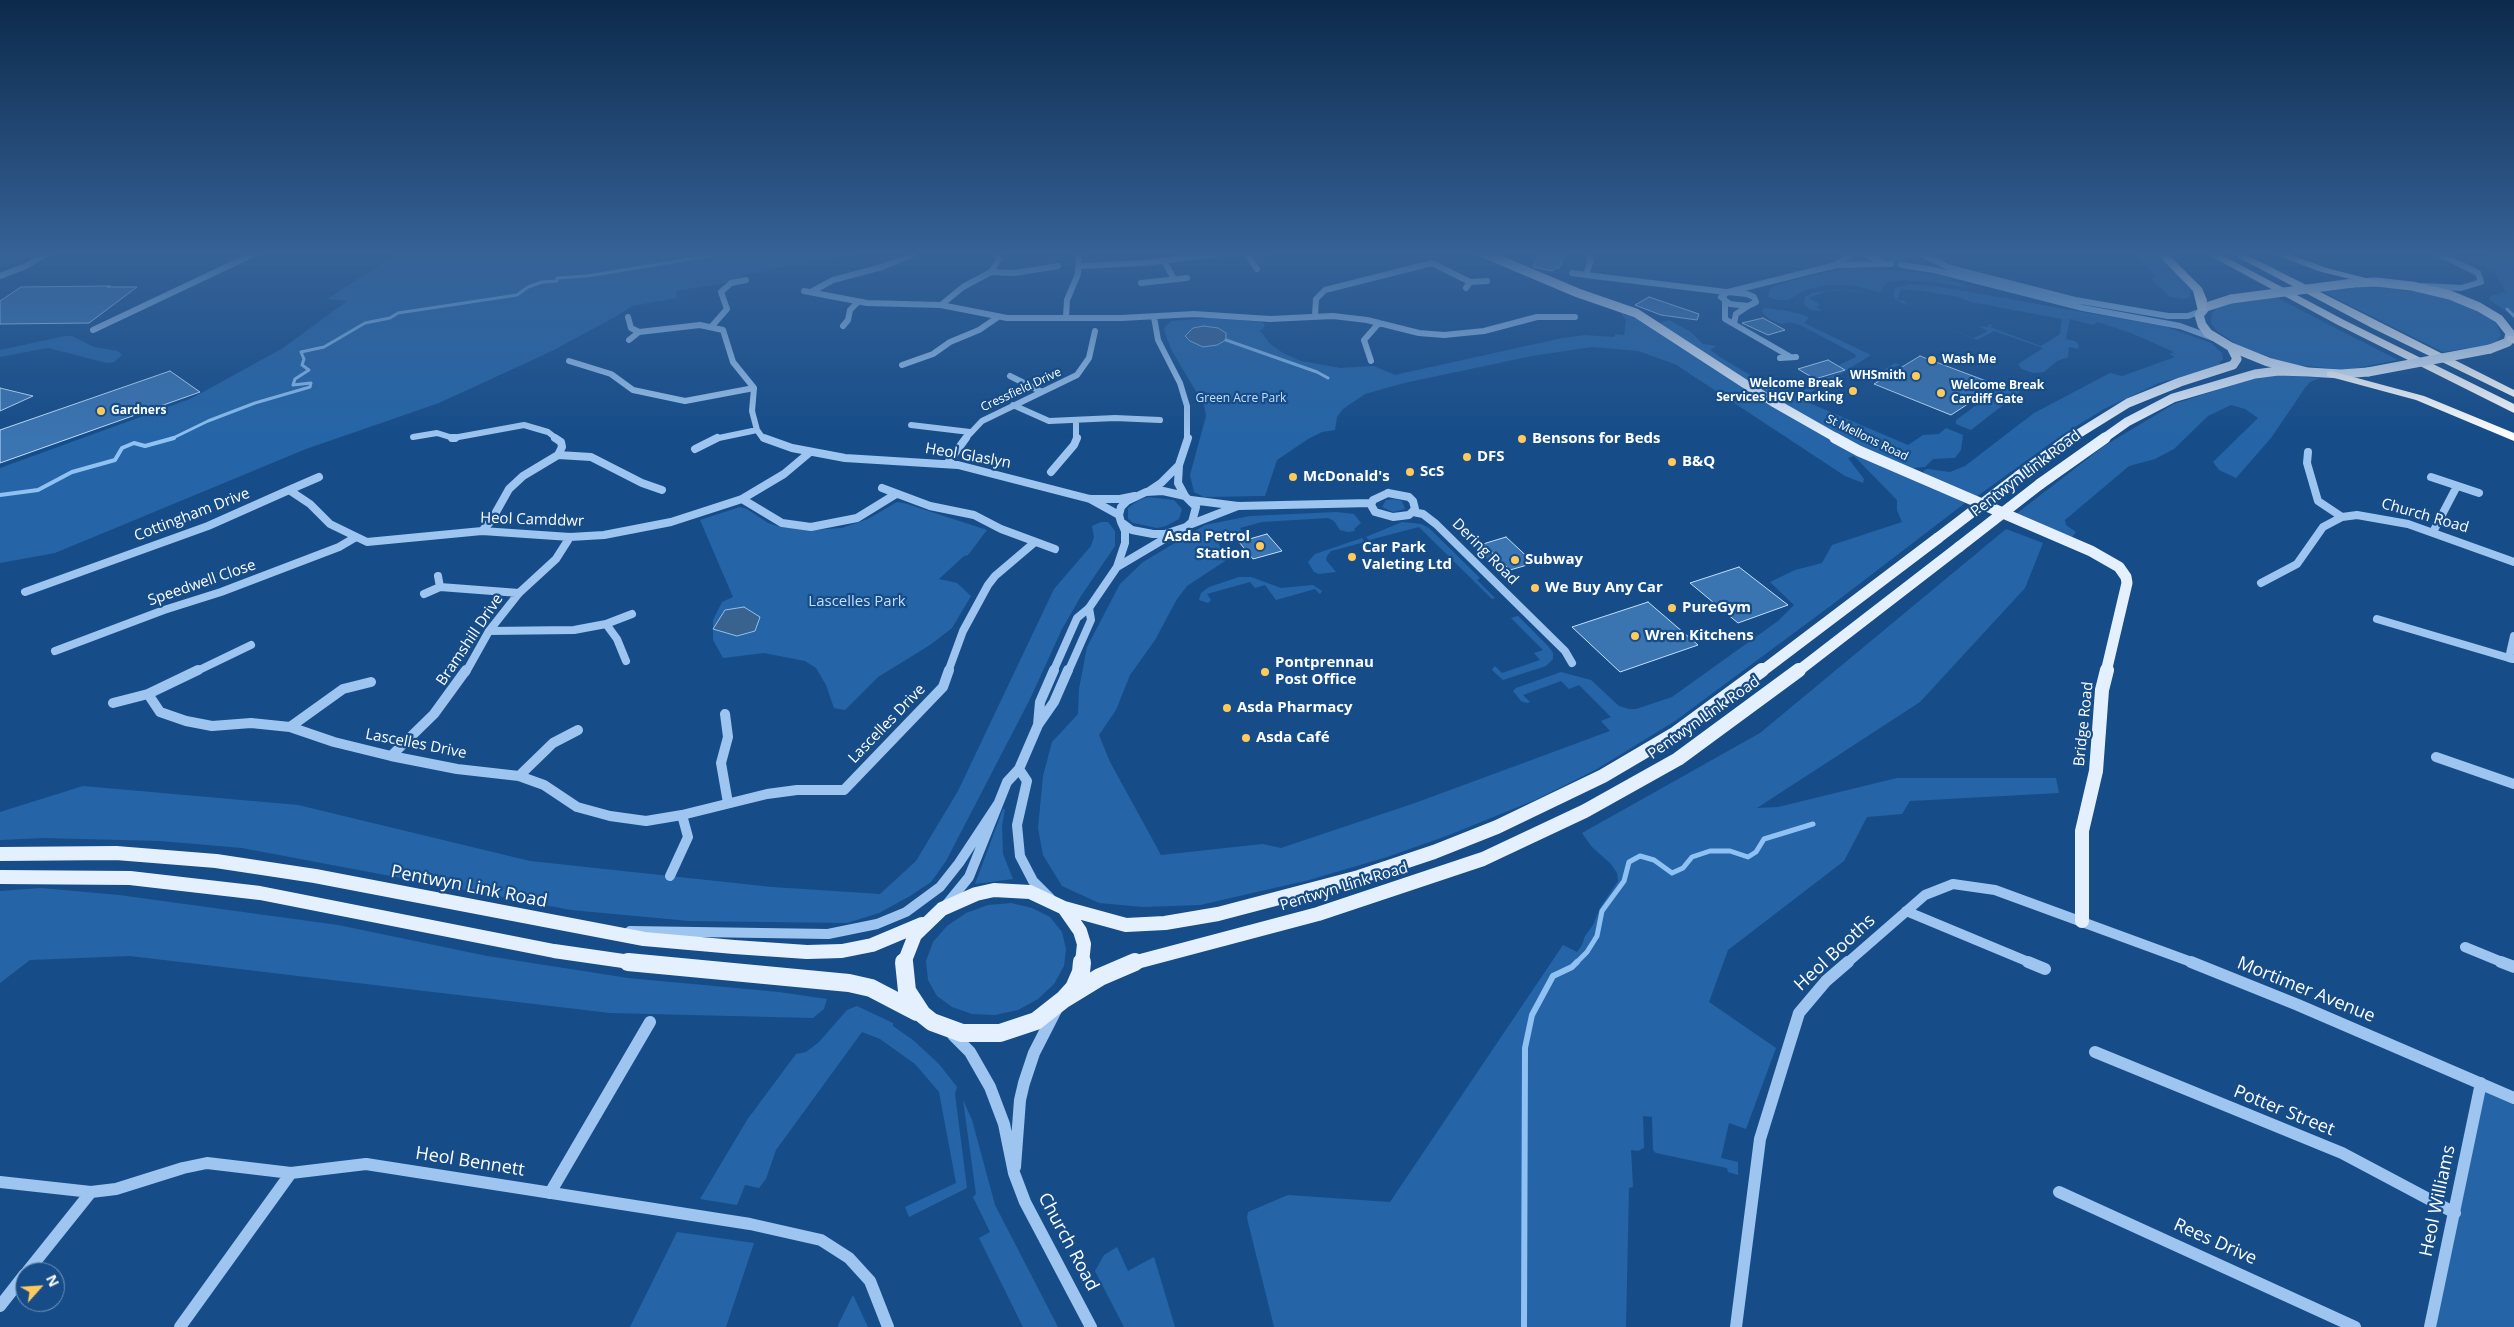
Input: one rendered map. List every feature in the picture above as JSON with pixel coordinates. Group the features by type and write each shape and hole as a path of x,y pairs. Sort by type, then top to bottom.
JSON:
{"highway":[{"path":"2325,314 2514,409"},
{"path":"2351,314 2514,394"},
{"path":"2331,374 2420,398 2514,437"}],"main road":[{"name":"St Mellons Road","path":"1637,314 1773,402 1859,451 2091,551"},
{"path":"2200,314 2199,317 2203,328 2231,348 2263,361 2308,372 2331,374 2368,372 2490,349 2512,339 2508,329 2499,319 2489,314"},
{"name":"Pentwyn Link Road","path":"922,1014 907,991 904,963 915,935 926,922 942,909 976,894 994,890 1030,892 1059,905 1126,925 1165,923 1218,914 1359,877 1434,852 1497,827 1603,776 1676,733 1747,682 2079,432 2128,403 2180,382 2233,366 2238,359 2231,348"},
{"name":"Pentwyn Link Road","path":"0,877 74,876 139,879 260,893 554,951 650,965 849,983 871,988 945,1028 962,1033 1000,1033 1036,1021 1062,1001 1100,977 1142,959 1232,938 1382,894 1482,858 1585,811 1656,772 1721,730 2040,484 2112,432 2173,398 2222,382 2278,371 2308,372"},
{"name":"Bridge Road","path":"2082,921 2082,831 2096,771 2102,690 2127,583 2126,576 2119,567 2091,551"},
{"name":"Pentwyn Link Road","path":"0,854 116,853 216,861 315,876 644,939 724,946 827,952 842,951 872,945 926,922"},
{"name":"Pentwyn Link Road","path":"1059,905 1080,931 1084,944 1084,958 1078,980 1062,1001"}],"street":[{"path":"92,330 126,314"},
{"path":"712,326 723,314"},
{"path":"843,326 848,320 849,314"},
{"path":"983,314 998,317 1154,317 1199,314 1270,319 1314,316 1350,317 1419,333 1455,335 1484,331 1528,318 1550,314"},
{"path":"1567,314 1576,317"},
{"path":"1724,314 1724,319 1792,356 1780,358"},
{"path":"1734,324 1736,314"},
{"path":"2115,314 2180,326 2218,340"},
{"path":"2156,314 2183,316 2190,314"},
{"path":"628,317 631,328 639,332 712,326 723,330 733,362 754,388 752,411 757,430 718,437 695,449"},
{"path":"902,365 933,354 950,342 979,330 998,317"},
{"path":"1117,567 1192,522 1196,511 1178,483 1179,465 1188,436 1187,406 1180,383 1158,340 1154,317"},
{"path":"1371,361 1364,340 1379,323"},
{"name":"Cressfield Drive","path":"947,464 970,432 982,421 1077,375 1088,358 1095,331"},
{"path":"629,340 639,332"},
{"path":"569,361 610,374 633,390 650,396 685,401 754,388"},
{"path":"1010,376 1042,392"},
{"path":"1013,405 1040,418 1076,421 1115,418 1160,420"},
{"path":"1051,472 1074,445 1078,435 1076,421"},
{"path":"911,425 970,432"},
{"path":"413,436 438,433 453,438 489,430 524,426 548,432 561,442 562,447 558,455 523,476 509,489 491,521 482,531"},
{"name":"Heol Glaslyn","path":"757,430 768,440 809,453 845,458 947,464 1001,474 1090,499 1120,518"},
{"path":"2308,452 2312,483 2318,501 2342,517"},
{"name":"Heol Camddwr","path":"356,537 367,542 482,531 570,537 645,529 698,515 742,499 784,474 809,453"},
{"path":"558,455 591,457 642,483 662,490"},
{"path":"1038,725 1040,702 1077,618 1089,608 1117,567 1125,544 1125,531 1120,518 1121,507 1135,496 1161,483 1179,465"},
{"name":"Cottingham Drive","path":"26,592 208,526 319,477"},
{"path":"2431,477 2479,493"},
{"path":"2433,532 2456,486"},
{"path":"882,488 930,506 974,515 1001,529 1056,550"},
{"path":"289,490 310,504 330,524 356,537"},
{"path":"1146,492 1163,491 1188,498"},
{"name":"Dering Road","path":"1188,498 1238,506 1371,503 1377,496 1396,493 1413,501 1415,505 1413,512 1423,514 1436,524 1565,651 1572,663"},
{"path":"742,499 782,523 811,526 839,523 857,518 896,494"},
{"name":"Heol Glaslyn","path":"1090,499 1135,496"},
{"path":"1371,503 1375,512 1387,517 1401,517 1413,512"},
{"name":"Dering Road","path":"1183,528 1238,506"},
{"name":"Church Road","path":"2261,583 2297,564 2323,527 2342,517 2357,515 2376,517 2433,532 2514,562"},
{"path":"1120,518 1132,530 1142,533 1165,534 1183,528"},
{"name":"Speedwell Close","path":"55,651 164,610 221,592 339,546 356,537"},
{"name":"Bramshill Drive","path":"391,756 434,714 461,680 490,631 519,593 556,559 570,537"},
{"name":"Lascelles Drive","path":"148,694 160,712 186,721 212,726 251,723 290,727 334,742 391,756 457,769 519,776 544,785 577,807 610,816 646,821 682,815 767,794 797,790 844,790 943,687 963,631 988,585 994,576 1035,542"},
{"path":"438,576 440,587"},
{"path":"424,594 440,587 519,593"},
{"path":"942,909 962,889 969,877 1007,782 1019,769 1038,725 1054,702 1091,620 1089,608"},
{"path":"490,631 574,630 606,624 632,614"},
{"path":"2377,619 2511,659 2514,636"},
{"path":"606,624 618,640 626,661"},
{"path":"113,703 148,694 251,644"},
{"path":"290,727 343,689 371,682"},
{"path":"725,714 728,736 721,763 728,803"},
{"path":"519,776 554,743 578,730"},
{"path":"2436,757 2514,784"},
{"path":"1019,769 1027,781 1017,825 1017,842 1020,856 1033,881 1059,905"},
{"path":"585,929 779,935 843,932 877,924 906,912 940,887 959,863 998,804"},
{"path":"670,876 688,837 682,815"},
{"name":"Heol Booths","path":"1736,1327 1760,1139 1799,1013 1826,981 1925,895 1953,884 1995,890 2082,921"},
{"path":"1906,911 2045,969"},
{"name":"Mortimer Avenue","path":"2082,921 2298,1005 2514,1098"},
{"path":"2465,947 2514,967"},
{"path":"1014,1173 1019,1138 1020,1100 1024,1083 1034,1053 1062,1001"},
{"path":"550,1193 650,1022"},
{"path":"945,1028 970,1052 990,1087 1004,1124 1014,1173"},
{"name":"Potter Street","path":"2095,1052 2342,1153 2455,1213"},
{"name":"Heol Williams","path":"2433,1326 2481,1083"},
{"name":"Heol Bennett","path":"0,1182 91,1192 116,1189 183,1168 207,1163 291,1173 366,1164 782,1230 821,1240 849,1258 870,1281 888,1327"},
{"path":"180,1327 291,1173"},
{"name":"Church Road","path":"1014,1173 1025,1202 1091,1327"},
{"path":"35,1262 91,1192"},
{"name":"Rees Drive","path":"2059,1192 2355,1327"},
{"path":"0,1306 15,1287"}],"green space":[{"path":"329,314 620,314 552,351 439,403 306,449 55,553 0,563 0,468 190,399 283,348"},
{"name":"Green Acre Park","path":"1622,314 1632,314 1739,380 1965,503 1675,721 1597,769 1535,800 1449,835 1387,857 1309,880 1200,905 1143,907 1099,903 1062,886 1043,855 1038,828 1043,776 1052,742 1078,714 1079,689 1087,647 1120,584 1143,562 1205,525 1250,516 1336,512 1354,514 1361,523 1354,529 1355,531 1348,532 1340,530 1334,521 1328,518 1262,522 1240,528 1242,531 1218,541 1225,561 1187,586 1177,599 1155,640 1130,675 1116,710 1099,735 1110,762 1161,855 1263,844 1281,848 1415,803 1610,731 1601,721 1611,717 1579,685 1569,689 1561,681 1523,695 1530,702 1527,703 1521,701 1513,691 1516,688 1561,672 1591,680 1619,706 1629,709 1636,709 1672,697 1778,621 1794,605 1770,582 1795,570 1822,563 1832,545 1902,522 1897,510 1897,500 1854,456 1848,458 1864,479 1863,483 1845,476 1675,364 1638,351 1592,347 1532,356 1404,383 1365,394 1343,409 1337,417 1335,430 1322,432 1308,439 1277,460 1265,496 1204,497 1194,492 1190,475 1206,416 1204,405 1172,351 1166,336 1164,328 1171,321 1210,318 1262,322 1265,325 1260,330 1270,344 1283,353 1301,361 1340,368 1374,366 1395,375 1562,338 1585,335 1614,337 1615,334 1624,335 1626,320"},
{"path":"1764,314 1804,315 1809,318 1804,323 1871,355 1800,399 1908,445 1923,435 1939,434 1946,428 1963,435 1961,450 1955,458 1933,459 1925,467 1912,468 1856,445 1779,403 1656,324 1669,320 1691,332 1703,344 1716,346 1710,350 1720,357 1785,396 1792,397 1844,370 1839,366 1856,357 1855,354 1800,325 1789,322 1782,324 1769,319"},
{"path":"2035,314 2093,314 2167,327 2211,343 2222,353 2223,359 2219,363 2222,365 2159,383 2104,409 2062,435 1976,497 1925,474 1923,471 1927,469 1950,472 1965,466 2034,413 2110,373 2122,376 2175,357 2169,354 2174,352 2131,333 2097,322 2093,325 2070,319 2066,339 2075,341 2079,345 2078,349 2069,347 2068,357 2057,361 2044,372 2033,373 2022,369 2018,364 2043,348 1994,331 1977,340 1954,330 1974,338 1988,331 1978,326 1988,327 1989,324 1993,325 1990,327 2041,346 2060,334 2062,319"},
{"path":"2212,314 2308,314 2398,360 2347,370 2296,365 2275,360 2239,346 2217,331 2211,323"},
{"path":"2367,314 2483,314 2497,324 2501,335 2497,341 2488,345 2443,352"},
{"path":"72,336 94,347 118,351 122,355 114,362 107,363 48,348 0,357 0,350"},
{"path":"1895,363 1900,365 1893,367 1872,382 1859,377 1869,370 1882,371"},
{"path":"2276,375 2320,378 2310,382 2271,438 2236,478 2219,470 2213,462 2258,418 2245,409 2231,405 2208,416 2174,449 2155,459 2129,466 2065,520 2066,525 2076,532 2072,537 2016,514 2104,446 2174,404 2254,378"},
{"path":"2004,385 2015,387 2021,391 1971,430 1956,424 1956,420"},
{"path":"1148,497 1174,500 1182,509 1179,519 1166,526 1157,528 1133,523 1128,519 1128,508 1139,500"},
{"path":"1386,500 1402,501 1405,509 1393,512 1382,507"},
{"name":"Lascelles Park","path":"897,502 987,530 968,555 964,556 939,579 957,583 971,596 952,628 930,645 878,677 845,710 834,708 826,685 816,668 805,661 764,653 723,658 713,640 713,620 722,602 733,597 700,520 740,507 747,509 768,523 781,527 812,530 842,528 868,519"},
{"path":"1101,522 1108,522 1115,531 1115,546 1081,596 1062,629 1030,699 946,861 931,882 910,896 879,913 847,923 689,921 571,910 242,848 160,841 43,838 0,840 0,812 83,786 298,805 530,861 772,887 880,894 916,861 958,791 1054,589 1091,546 1094,537 1092,526"},
{"path":"1402,522 1421,524 1429,528 1480,578 1477,580 1495,598 1492,599 1419,527 1369,540 1366,537"},
{"path":"2006,529 2043,543 2025,588 1920,702 1757,808 1778,807 1897,778 2056,778 2059,793 1910,801 1902,814 1867,817 1844,861 1728,950 1709,1002 1776,1048 1746,1129 1729,1123 1721,1158 1738,1162 1738,1175 1728,1172 1727,1168 1656,1153 1653,1150 1652,1117 1643,1116 1644,1148 1638,1151 1631,1150 1633,1187 1629,1188 1626,1327 1274,1327 1247,1218 1248,1212 1288,1195 1390,1202 1563,945 1577,952 1593,925 1600,908 1618,881 1617,873 1611,864 1592,847 1582,833 1760,733"},
{"path":"1362,538 1365,542 1331,551 1327,556 1326,560 1336,572 1319,574 1314,572 1308,562 1315,554"},
{"path":"1480,542 1510,570 1501,573 1476,548 1477,543"},
{"path":"1239,577 1251,577 1281,588 1313,585 1322,591 1320,594 1315,589 1276,600 1265,585 1255,588 1250,582 1207,594 1211,600 1208,603 1199,600 1201,593 1209,587"},
{"path":"1518,616 1549,647 1553,653 1553,659 1546,666 1503,680 1492,670 1495,666 1502,673 1540,660 1534,653 1543,650 1511,618"},
{"path":"1003,809 1005,809 1002,826 1003,854 1013,879 975,884"},
{"path":"41,888 119,895 338,925 487,956 628,978 779,992 827,999 824,1009 813,1018 610,1013 130,956 30,960 0,983 0,891"},
{"path":"1011,903 1032,908 1050,917 1062,932 1066,949 1064,966 1054,984 1038,999 1018,1010 995,1015 972,1014 952,1007 937,996 928,980 926,961 933,942 947,926 966,913 988,905"},
{"path":"857,1006 893,1023 893,1026 913,1040 939,1064 957,1087 955,1094 967,1188 909,1217 905,1207 956,1183 939,1092 915,1064 880,1039 862,1032 776,1150 766,1179 759,1188 745,1185 737,1205 700,1199 747,1120 796,1054 806,1052 819,1042 847,1010"},
{"path":"2481,1083 2514,1098 2514,1327 2438,1327 2431,1323"},
{"path":"963,1100 972,1120 995,1205 1058,1327 1023,1327 979,1238 990,1232 973,1197 976,1194"},
{"path":"677,1232 754,1243 726,1327 630,1327"},
{"path":"1117,1247 1128,1271 1154,1257 1175,1327 1124,1327 1095,1271 1104,1255"},
{"path":"853,1295 868,1327 838,1327 839,1323"}],"shaded area":[{"path":"1204,326 1218,328 1226,333 1226,340 1217,345 1203,347 1190,341 1185,336 1193,328"},
{"path":"744,607 760,617 755,631 737,636 713,629 725,610"}],"building":[{"path":"0,314 101,314 89,323 0,324"},
{"path":"1658,314 1699,314 1697,320"},
{"path":"1763,318 1785,330 1768,335 1742,323"},
{"name":"Welcome Break Cardiff Gate","path":"1920,356 1997,385 1951,415 1874,384"},
{"path":"1828,360 1845,370 1815,379 1798,369"},
{"name":"Gardners","path":"170,371 200,392 0,463 0,430"},
{"path":"0,388 33,396 0,411"},
{"name":"Asda Petrol Station","path":"1267,534 1282,551 1253,559 1239,542"},
{"path":"1506,537 1534,563 1510,570 1483,544"},
{"path":"1739,567 1788,605 1738,623 1690,583"},
{"name":"Wren Kitchens","path":"1648,602 1698,645 1620,672 1572,627"}],"waterway":[{"path":"172,439 208,421 255,403 310,387 311,383 293,385 295,379 309,370 302,365 304,359 301,352 324,347 365,323 390,318 397,314"},
{"path":"1226,340 1317,372 1328,378"},
{"path":"0,495 38,490 72,472 115,460 122,448 134,443 145,446 172,439"},
{"path":"1524,1327 1525,1048 1532,1015 1553,976 1572,967 1587,952 1597,936 1602,911 1624,881 1629,862 1640,856 1654,860 1672,873 1683,868 1692,857 1710,851 1730,851 1748,857 1756,852 1764,839 1813,824"}],"place":[{"name":"Wash Me","path":"1932,360"},
{"name":"WHSmith","path":"1916,376"},
{"name":"Welcome Break Services HGV Parking","path":"1853,391"},
{"name":"Welcome Break Cardiff Gate","path":"1941,393"},
{"name":"Gardners","path":"101,411"},
{"name":"Bensons for Beds","path":"1522,439"},
{"name":"DFS","path":"1467,457"},
{"name":"B&Q","path":"1672,462"},
{"name":"ScS","path":"1410,472"},
{"name":"McDonald's","path":"1293,477"},
{"name":"Asda Petrol Station","path":"1260,546"},
{"name":"Car Park Valeting Ltd","path":"1352,557"},
{"name":"Subway","path":"1515,560"},
{"name":"We Buy Any Car","path":"1535,588"},
{"name":"PureGym","path":"1672,608"},
{"name":"Wren Kitchens","path":"1635,636"},
{"name":"Pontprennau Post Office","path":"1265,672"},
{"name":"Asda Pharmacy","path":"1227,708"},
{"name":"Asda Café","path":"1246,738"}]}
